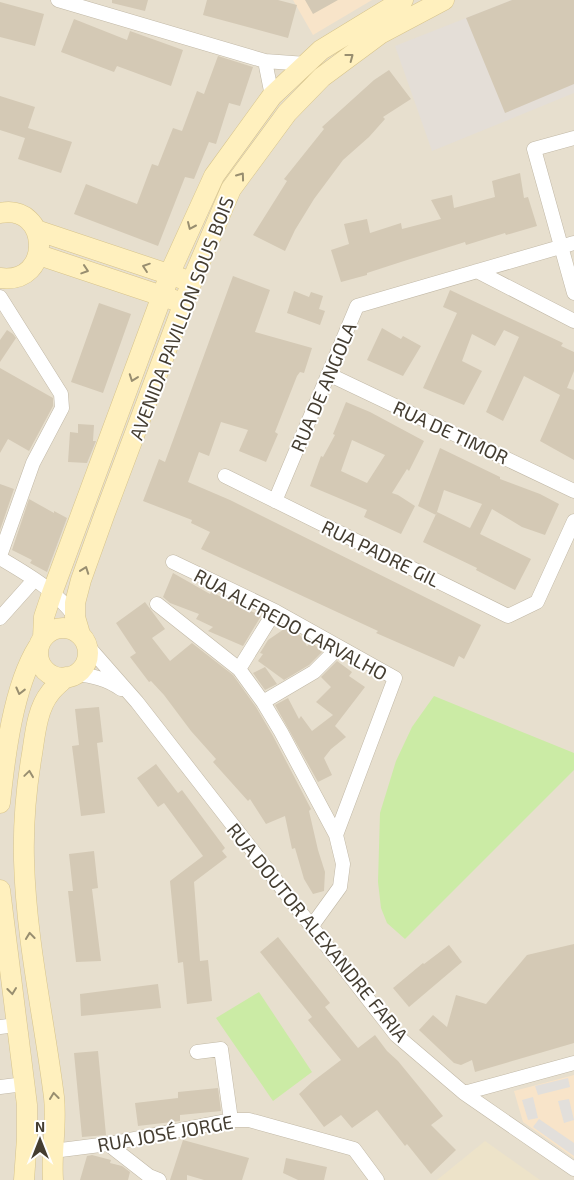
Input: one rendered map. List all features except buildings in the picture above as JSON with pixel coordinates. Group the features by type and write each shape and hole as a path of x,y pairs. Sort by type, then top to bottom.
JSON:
{"street":[{"path":"58,0 265,60 306,64"},
{"path":"137,702 109,681 89,676 58,677 50,674 40,663 38,655 44,617 52,593 170,275 214,176 272,96 321,50 403,0"},
{"name":"AVENIDA PAVILLON SOUS BOIS","path":"80,632 75,603 81,580 192,282 231,189 287,113 322,77 380,34 444,0"},
{"path":"265,60 272,96"},
{"path":"574,138 534,149 567,244 574,293"},
{"path":"0,200 9,213 31,223 36,230 40,246 39,255 27,272 17,277 0,278"},
{"path":"36,230 192,282"},
{"name":"RUA DE ANGOLA","path":"275,501 357,306 567,244"},
{"path":"39,255 184,304"},
{"path":"478,271 574,322"},
{"path":"0,297 61,394 62,408 33,463 0,557 52,593 67,606 88,650 85,664 49,693 42,711 36,729 31,758 24,818 25,882 31,944 54,1097 53,1180"},
{"name":"RUA DE TIMOR","path":"328,374 574,491"},
{"name":"RUA PADRE GIL","path":"225,476 508,616 537,602 574,521"},
{"name":"RUA ALFREDO CARVALHO","path":"173,562 275,611 395,678 336,835"},
{"path":"0,618 34,580"},
{"path":"157,604 239,669 263,702 336,835 343,864 340,887 311,927"},
{"path":"239,669 275,611"},
{"path":"0,803 4,765 24,673 40,642 49,632 64,628 80,632 137,702"},
{"path":"263,702 314,672 339,647"},
{"name":"RUA DOUTOR ALEXANDRE FARIA","path":"137,702 396,1035 464,1093 574,1169"},
{"path":"0,890 8,1026 24,1084 27,1105 28,1138 24,1180"},
{"path":"197,1052 221,1049 231,1120"},
{"path":"464,1093 574,1063"},
{"path":"0,1087 24,1084"},
{"name":"RUA JOSÉ JORGE","path":"53,1151 108,1144 231,1120 249,1120 354,1148 377,1180"},
{"path":"108,1144 149,1176 159,1180"}],"shaded area":[{"path":"0,0 574,0 574,1180 0,1180"},
{"path":"293,0 372,0 313,35"},
{"path":"512,0 574,0 574,93 432,151 395,46"},
{"path":"574,1075 574,1158 523,1122 514,1091"},
{"path":"568,1078 570,1087 538,1095 535,1086"},
{"path":"533,1097 538,1118 528,1120 522,1100"},
{"path":"569,1099 574,1120 564,1123 558,1101"},
{"path":"539,1119 574,1143 574,1156 533,1127"},
{"path":"485,1141 540,1180 437,1180"}],"green space":[{"path":"434,696 574,753 574,770 405,939 387,923 381,908 378,882 380,813 396,761 412,727"},
{"path":"259,992 312,1072 273,1101 216,1018"}]}
